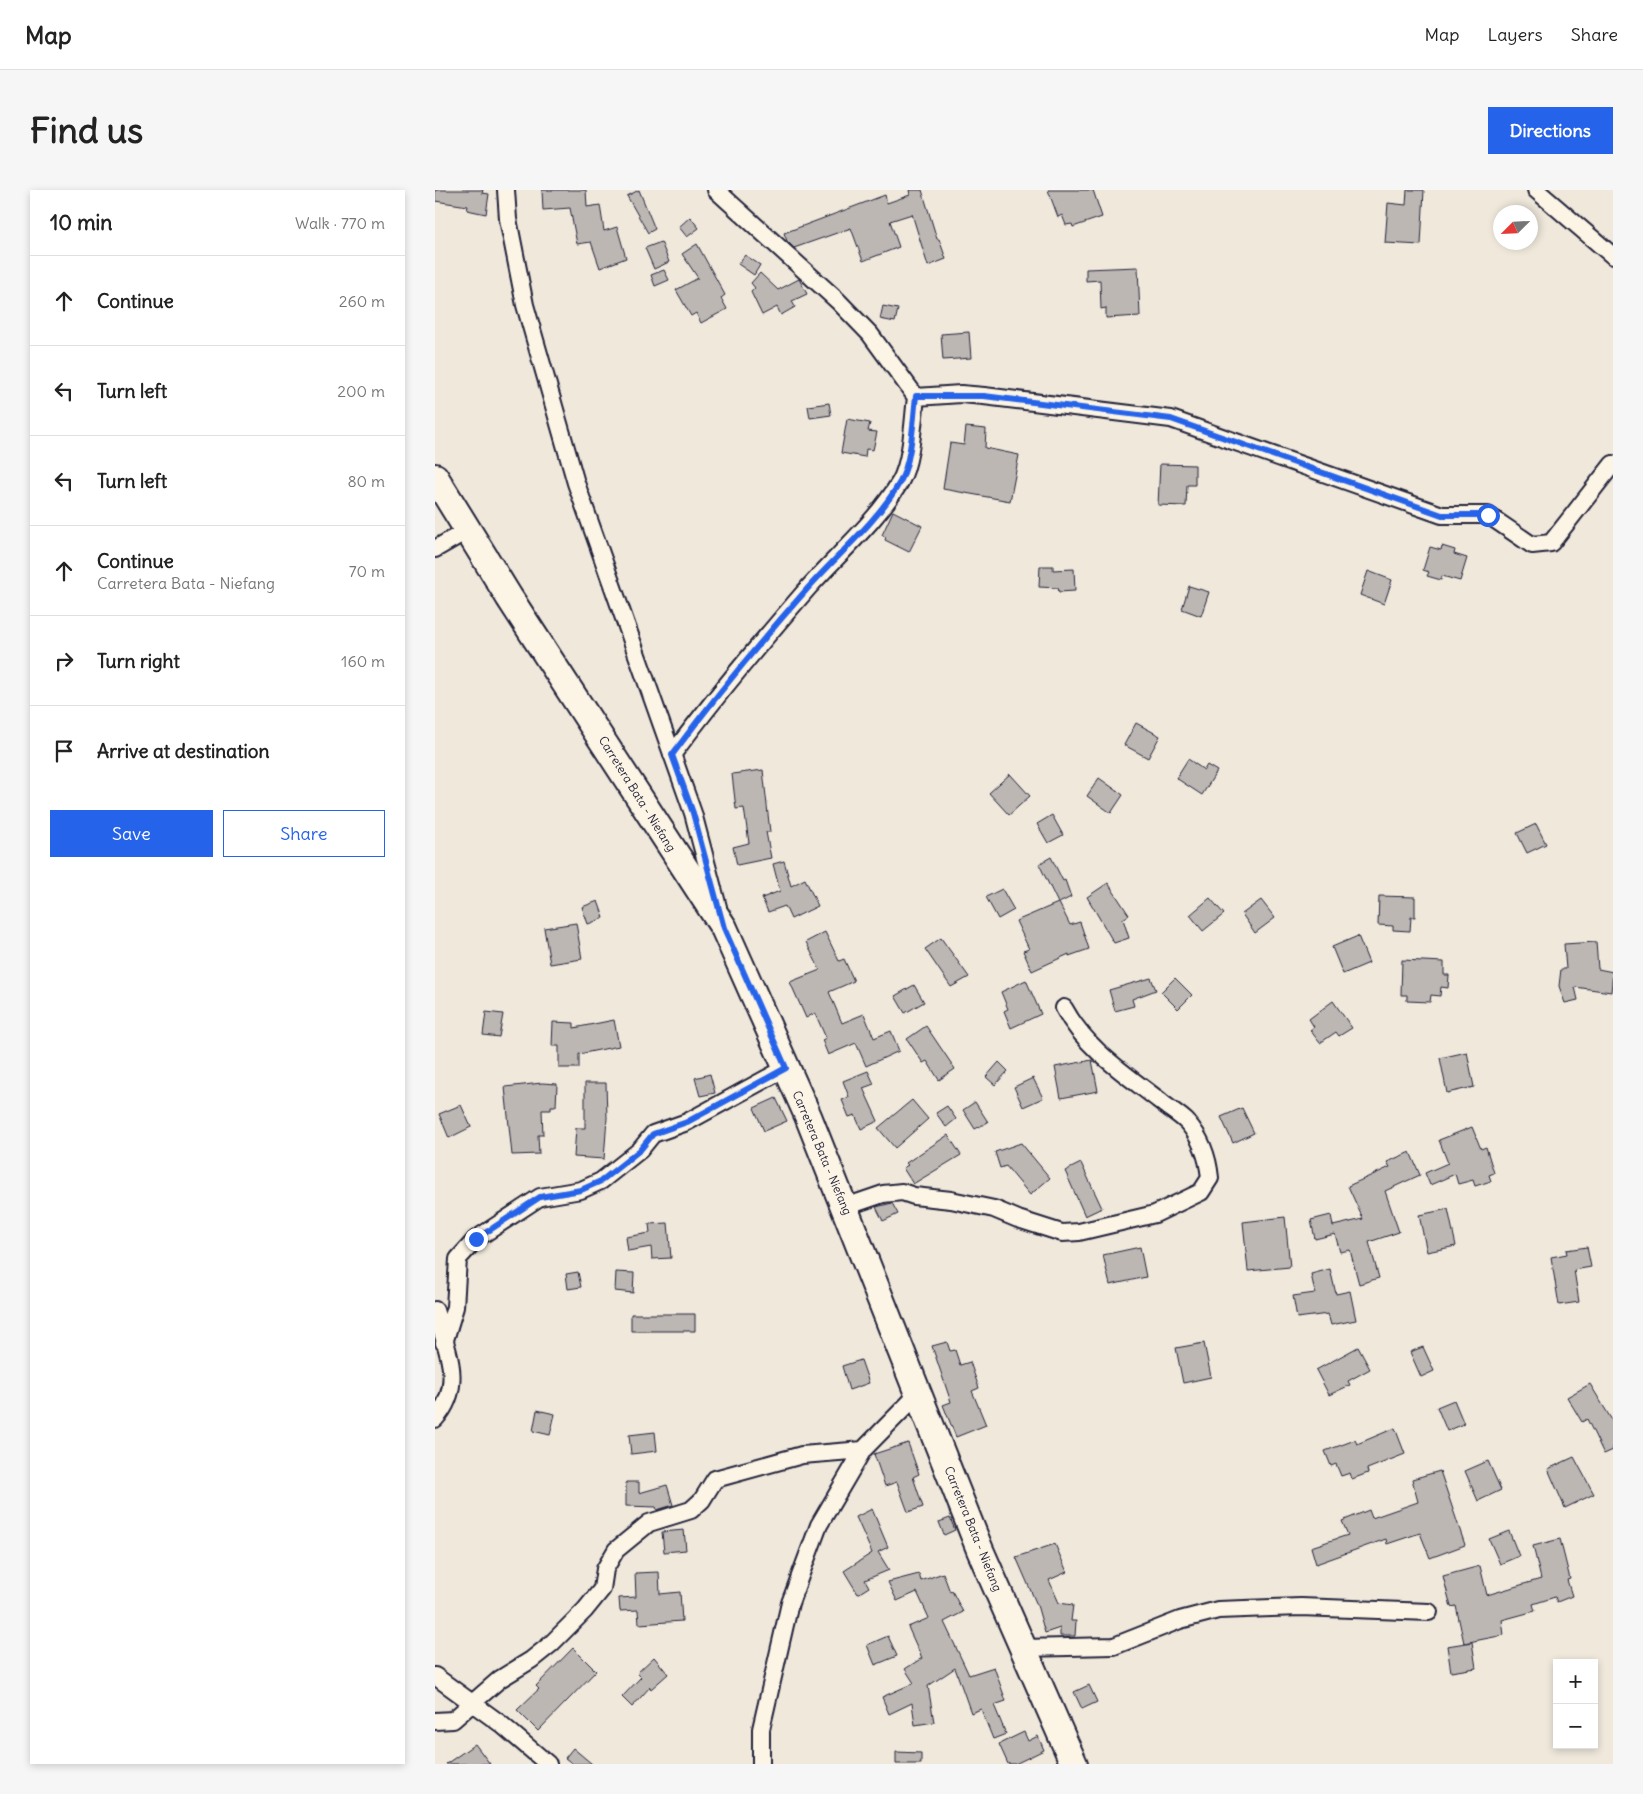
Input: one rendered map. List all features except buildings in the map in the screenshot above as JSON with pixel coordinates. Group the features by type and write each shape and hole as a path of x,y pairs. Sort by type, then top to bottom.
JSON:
{"main road":[{"name":"Carretera Bata - Niefang","path":"435,477 724,928 845,1207 980,1550 1074,1764"}],"street":[{"path":"506,190 508,219 525,305 576,483 693,813 724,928"},
{"path":"672,755 723,687 809,587 877,514 901,480 911,441 916,396 870,334 838,301 717,190"},
{"path":"1536,190 1613,256"},
{"path":"916,396 984,396 1171,419 1442,515 1488,515 1532,545 1551,544 1613,464"},
{"path":"435,549 468,530"},
{"path":"845,1207 883,1194 902,1192 914,1196 951,1200 994,1209 1062,1233 1079,1232 1155,1214 1201,1192 1211,1178 1208,1160 1200,1140 1187,1122 1112,1064 1090,1044 1075,1028 1064,1008"},
{"path":"444,1343 455,1307 458,1259 476,1239 540,1197 581,1190 601,1181 640,1150 653,1134 687,1122 786,1068"},
{"path":"435,1310 453,1375 450,1396 435,1419"},
{"path":"761,1764 761,1729 790,1602 819,1525 863,1450 919,1393"},
{"path":"435,1721 453,1720 500,1679 531,1660 551,1644 585,1610 602,1588 605,1569 616,1550 628,1538 649,1523 691,1510 702,1500 715,1479 738,1471 802,1455 863,1450"},
{"path":"1022,1648 1113,1646 1180,1620 1217,1610 1301,1607 1429,1612"},
{"path":"435,1676 501,1724 548,1764"}],"route":[{"path":"476,1239 511,1214 540,1197 581,1190 601,1181 640,1150 653,1134 687,1122 786,1068 724,928 693,813 672,755 723,687 809,587 877,514 901,480 911,441 916,396 961,394 984,396 1171,419 1442,515 1488,515"}]}
